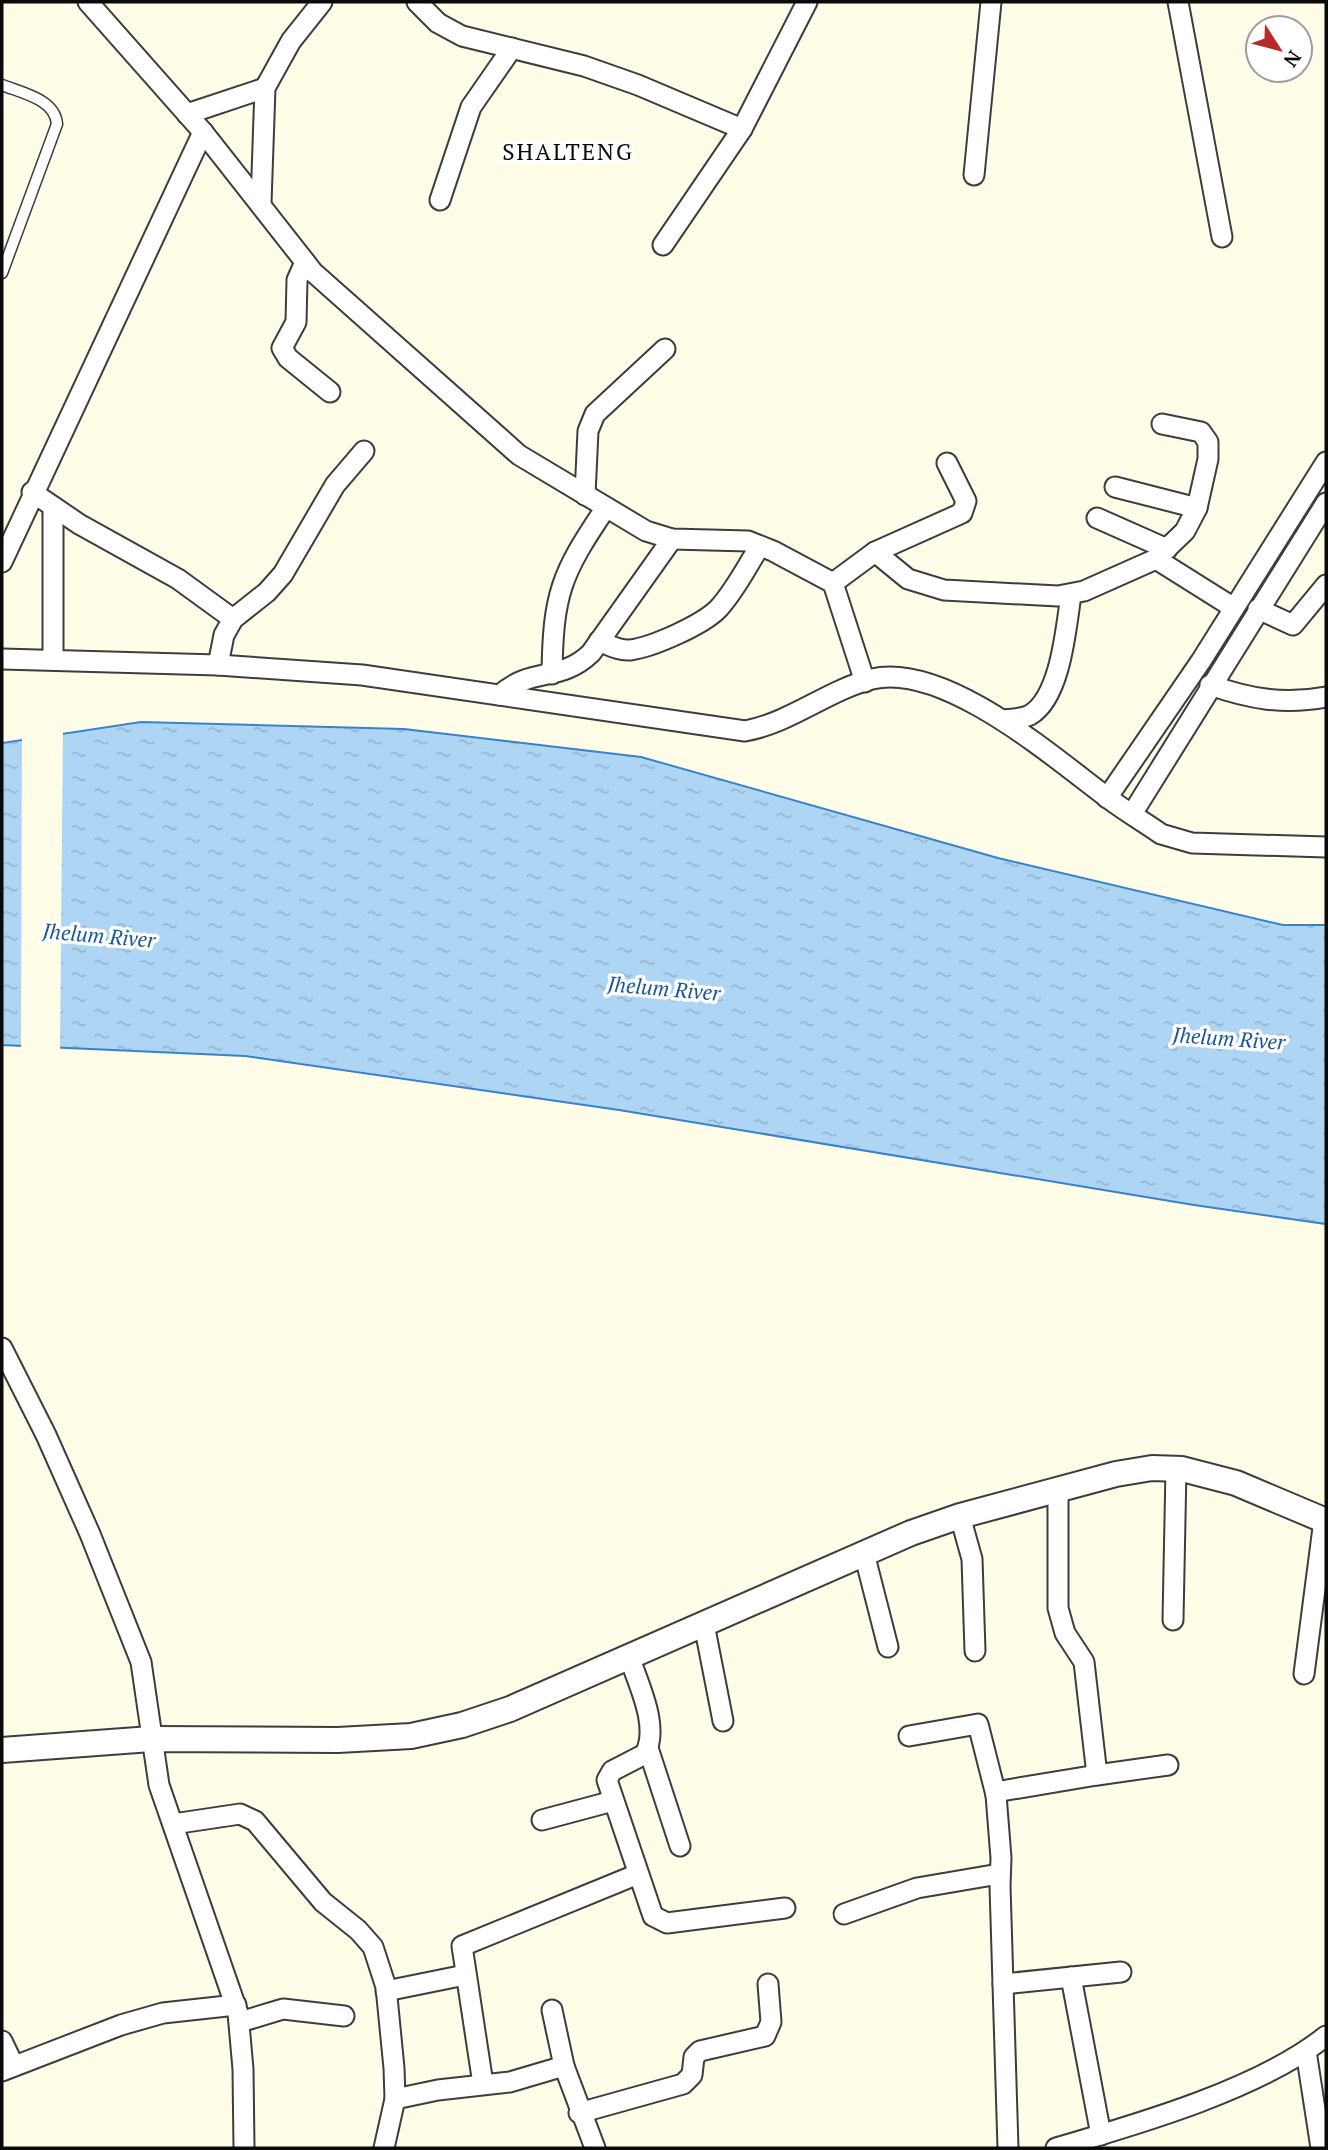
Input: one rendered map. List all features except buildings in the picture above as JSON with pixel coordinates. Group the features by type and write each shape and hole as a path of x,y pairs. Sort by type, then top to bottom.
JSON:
{"street":[{"path":"88,2 203,132 305,262 352,309 519,456 646,531 672,539 728,539 760,546 833,583 865,682"},
{"path":"261,203 265,88 291,41 322,2"},
{"path":"417,2 450,31 638,85 742,129"},
{"path":"663,246 742,129 807,2"},
{"path":"974,175 991,2"},
{"path":"1178,2 1222,237"},
{"path":"440,200 471,107 512,48"},
{"path":"187,114 265,88"},
{"path":"2,562 32,492 203,132"},
{"path":"305,262 297,280 296,322 282,348 288,358 330,392"},
{"path":"585,495 588,430 595,414 664,349"},
{"path":"875,552 908,579 927,587 1070,595 1161,554 1185,531 1196,508 1208,442 1201,432 1162,424"},
{"path":"218,665 223,635 233,619 267,592 283,574 335,485 364,451"},
{"path":"1120,806 1210,685 1258,609 1312,509 1326,462"},
{"path":"833,583 875,552 962,513 966,501 947,463"},
{"path":"1115,487 1196,508"},
{"path":"32,492 177,579 233,619"},
{"path":"53,507 53,659"},
{"path":"552,674 555,603 566,570 605,509"},
{"path":"1120,806 1234,608 1312,509"},
{"path":"1097,518 1161,554 1234,608"},
{"path":"500,695 524,678 552,674 578,666 672,539"},
{"path":"599,641 613,647 632,650 700,623 718,610 760,546"},
{"path":"1258,609 1293,625 1326,585"},
{"path":"1003,720 1033,713 1047,696 1064,644 1070,595"},
{"path":"2,659 218,665 362,675 745,731 769,725 865,682 884,678 909,680 957,697 1003,720 1161,834 1192,843 1326,847"},
{"path":"1210,685 1265,700 1307,701 1326,697"},
{"path":"2,1348 90,1534 141,1662 159,1785 238,2014 244,2148"},
{"path":"2,1750 151,1739 338,1740 411,1735 463,1725 510,1709 864,1553 960,1516 1058,1489 1152,1468 1176,1468 1236,1483 1325,1521 1304,1674"},
{"path":"1173,1620 1176,1468"},
{"path":"1058,1489 1058,1608 1065,1633 1084,1662 1097,1775"},
{"path":"960,1516 972,1559 975,1651"},
{"path":"864,1553 888,1647"},
{"path":"704,1624 723,1721"},
{"path":"629,1656 646,1708 648,1748 681,1846"},
{"path":"909,1736 978,1724 996,1795 1002,1858 999,1874 1009,2148"},
{"path":"648,1748 640,1758 609,1775 608,1785 653,1916 667,1923 785,1908"},
{"path":"996,1795 1002,1791 1168,1765"},
{"path":"542,1820 613,1801"},
{"path":"173,1824 240,1814 255,1821 323,1902 366,1937 373,1947 386,1990 395,2099 384,2148"},
{"path":"483,2084 461,1953 464,1943 638,1874"},
{"path":"844,1914 917,1888 999,1874"},
{"path":"1003,1984 1121,1972"},
{"path":"386,1990 465,1975"},
{"path":"1071,1977 1101,2135"},
{"path":"579,2113 683,2084 692,2075 694,2057 700,2051 765,2036 771,2022 768,1984"},
{"path":"2,2041 8,2069 121,2025 163,2014 238,2014 283,2009 344,2016"},
{"path":"552,2010 564,2066 579,2113 595,2148"},
{"path":"1056,2148 1101,2135 1259,2076 1306,2051 1326,2036"},
{"path":"1306,2051 1321,2148"},
{"path":"395,2099 438,2090 522,2080 564,2066"}],"lane":[{"path":"2,85 49,105 56,112 57,124 4,258 2,273"}],"water":[{"name":"Jhelum River","path":"141,722 404,729 641,757 998,858 1283,925 1326,925 1326,1224 1194,1205 619,1110 245,1056 2,1045 2,743"}],"pier":[{"path":"63,730 60,1051 21,1049 22,737"}],"district":[{"name":"SHALTENG","path":"568,151"}]}
